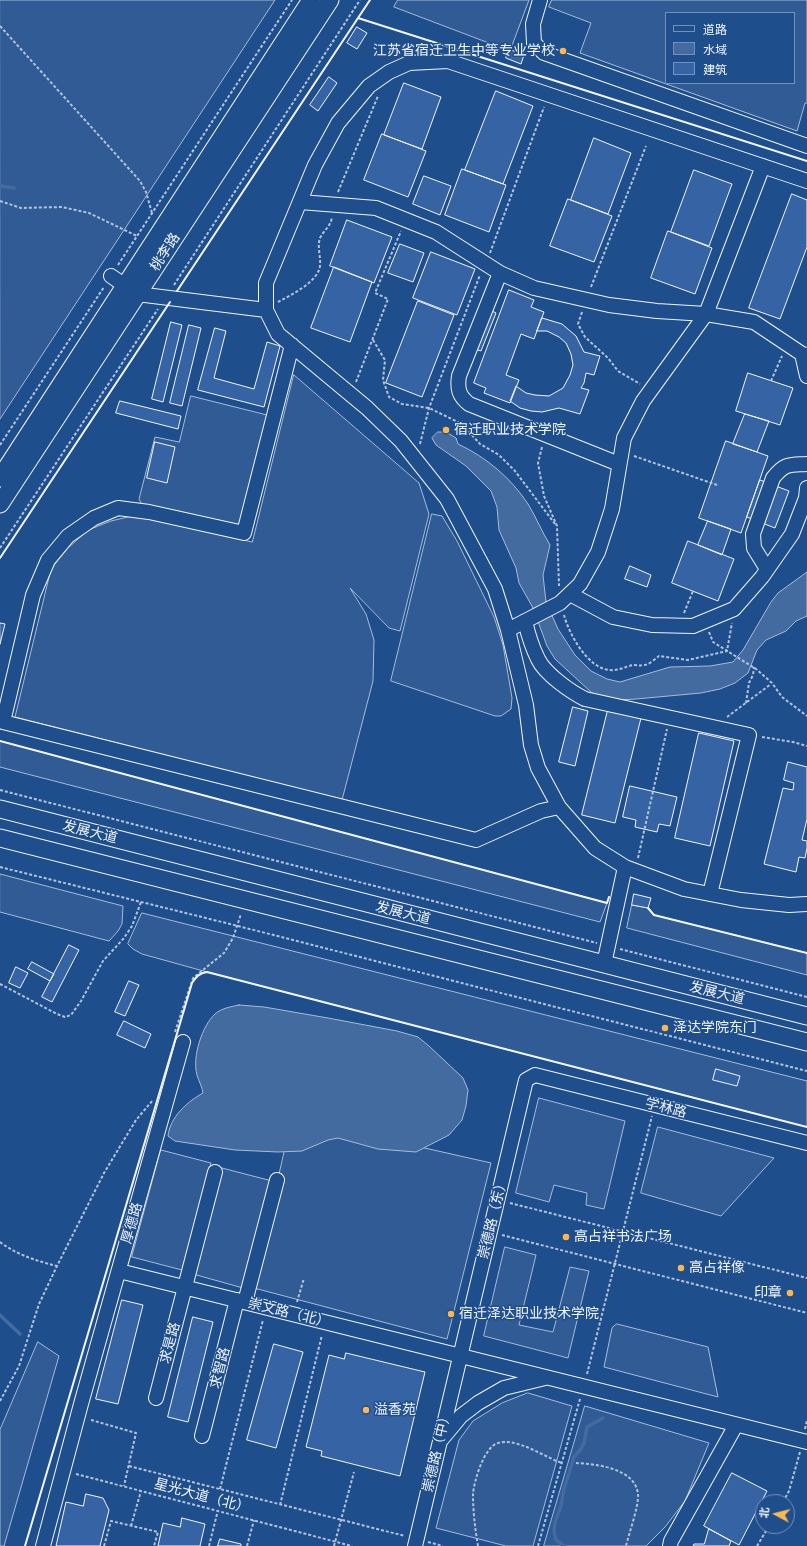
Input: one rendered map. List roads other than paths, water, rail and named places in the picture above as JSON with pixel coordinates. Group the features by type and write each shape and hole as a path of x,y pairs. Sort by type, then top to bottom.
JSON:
{"main road":[{"name":"桃李路","path":"0,504 311,0"},
{"name":"桃李路","path":"0,478 330,0"},
{"name":"发展大道","path":"0,809 807,1016"},
{"name":"发展大道","path":"0,838 807,1042"}],"lane":[{"path":"540,0 532,24 534,43 544,53 807,146"},
{"path":"807,180 448,61 409,63 389,72 369,86 338,122 315,165 266,283 266,310 278,334 351,394 401,441 447,499 495,589 508,630 526,705 531,745 538,768 559,807 595,848 630,869 684,889 741,900 788,905 807,904"},
{"path":"508,630 560,603 580,584 598,552 612,509 624,438 643,401 706,314 763,166"},
{"path":"300,202 376,208 436,232 500,273 534,288 609,305 657,311 706,314 754,322 805,354 807,376"},
{"path":"500,273 459,376 457,385 461,397 469,404 620,458"},
{"path":"111,276 131,290 166,298 266,310"},
{"path":"292,346 244,533 148,512 118,508 94,518 68,536 48,560 33,595 3,722 476,840 541,811 559,807"},
{"path":"767,569 754,548 753,534 773,478 779,470 788,465 807,464"},
{"path":"570,594 613,617 652,625 693,626 734,609 767,569 792,534 806,498 807,488"},
{"path":"525,621 530,641 539,661 557,680 572,692 585,699 749,735 710,894"},
{"path":"604,964 630,869"},
{"name":"厚德路","path":"43,1546 79,1410 119,1271 178,1039"},
{"name":"学林路","path":"526,1080 535,1075 807,1143"},
{"name":"崇德路（东）","path":"459,1355 526,1080"},
{"name":"求是路","path":"156,1398 215,1172"},
{"name":"求智路","path":"202,1436 277,1180"},
{"name":"崇文路（北）","path":"119,1271 805,1442"},
{"name":"崇德路（中）","path":"415,1543 459,1355"},
{"path":"438,1444 460,1416 478,1403 504,1388 547,1377"},
{"path":"670,1546 671,1541 736,1424"}],"water":[{"path":"438,432 446,432 456,438 458,444 478,455 497,469 514,485 528,504 550,545 543,575 546,602 558,629 575,655 591,671 607,679 620,682 670,667 710,666 733,662 743,650 771,602 778,593 807,572 807,616 796,621 786,631 766,640 757,650 748,673 735,683 720,689 701,693 618,700 604,698 592,693 555,659 547,646 533,608 519,583 516,568 499,530 497,507 491,491 466,466 436,445 432,438"},
{"path":"239,1005 264,1007 328,1018 397,1031 418,1037 463,1078 468,1090 462,1120 449,1135 416,1152 378,1149 338,1138 328,1140 302,1151 278,1152 235,1150 175,1141 168,1136 169,1129 176,1116 185,1106 203,1093 196,1068 197,1051 202,1034 210,1019 215,1014 223,1009"}],"waterway":[{"path":"0,186 14,188"},
{"path":"0,1315 20,1334"},
{"path":"564,1546 556,1540 554,1532 555,1522 561,1506 564,1489 574,1457 584,1443 587,1427 603,1418"}],"place":[{"name":"江苏省宿迁卫生中等专业学校","path":"563,51"},
{"name":"宿迁职业技术学院","path":"446,430"},
{"name":"泽达学院东门","path":"665,1028"},
{"name":"高占祥书法广场","path":"566,1237"},
{"name":"高占祥像","path":"681,1268"},
{"name":"印章","path":"790,1293"},
{"name":"宿迁泽达职业技术学院","path":"451,1314"},
{"name":"溢香苑","path":"366,1410"}]}
